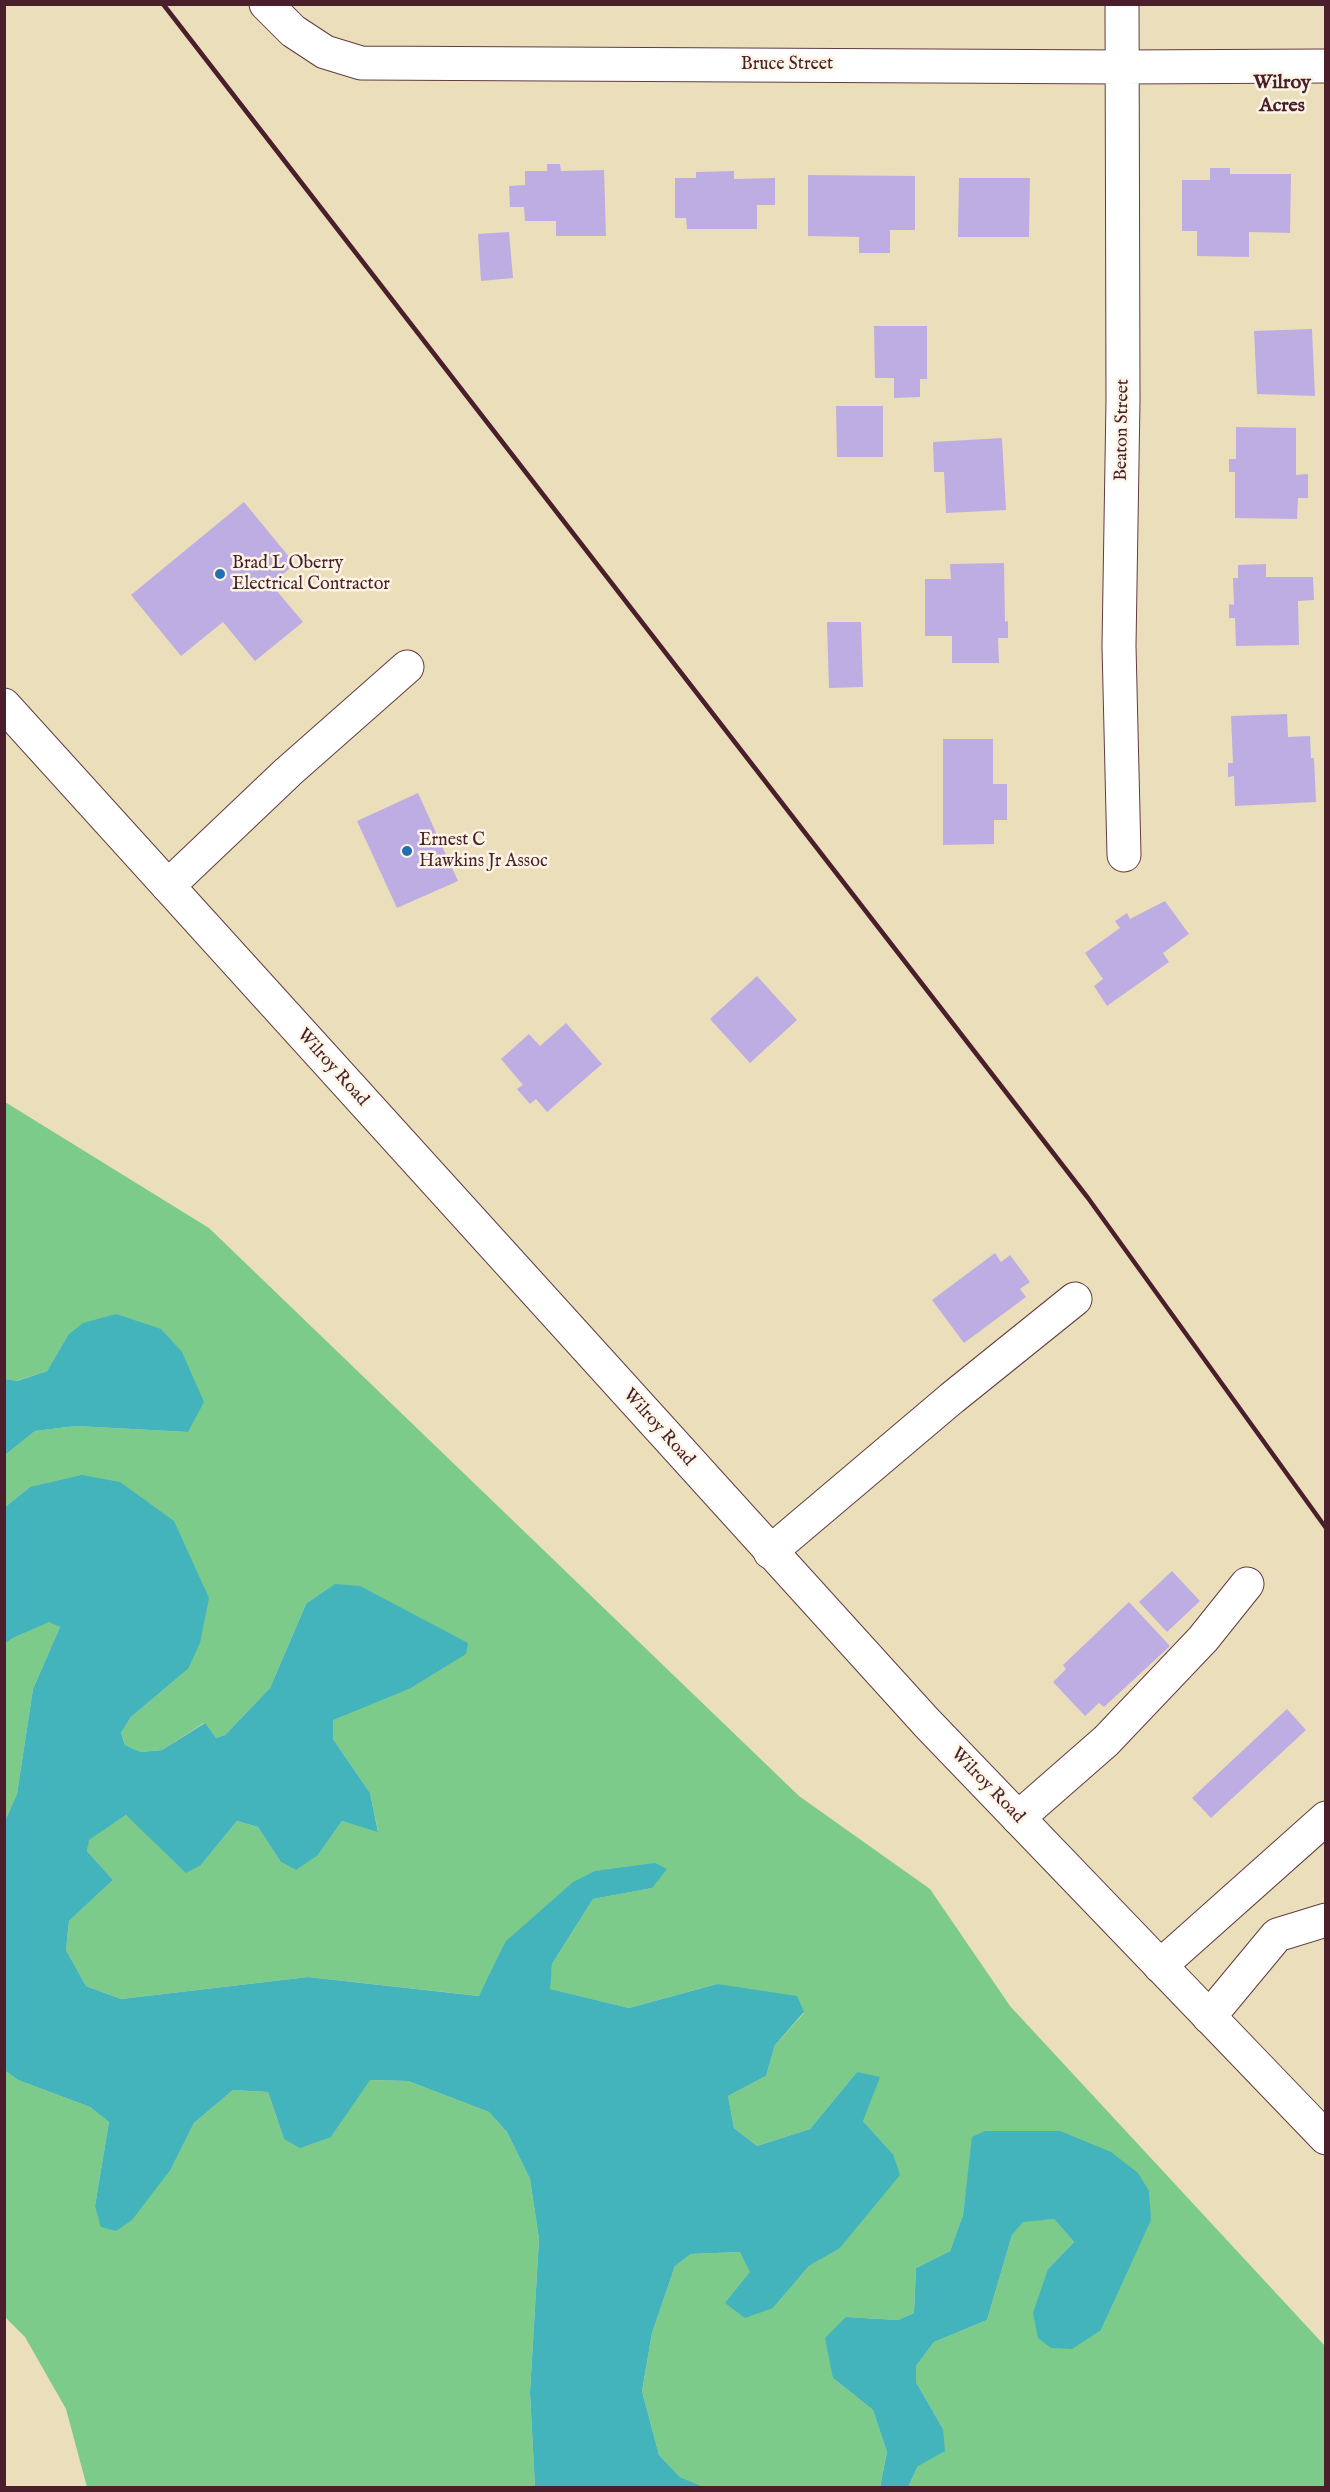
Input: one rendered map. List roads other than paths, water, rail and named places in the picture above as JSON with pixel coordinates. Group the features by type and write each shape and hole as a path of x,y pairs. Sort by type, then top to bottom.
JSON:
{"main road":[{"name":"Bruce Street","path":"266,4 293,32 325,52 361,63 1326,66"},
{"name":"Beaton Street","path":"1122,4 1124,400 1119,645 1124,855"},
{"path":"168,886 288,772 407,667"},
{"name":"Wilroy Road","path":"4,705 927,1723 1326,2138"},
{"path":"770,1552 952,1398 1076,1299"},
{"path":"1018,1818 1106,1741 1203,1639 1247,1584"},
{"path":"1160,1966 1326,1818"},
{"path":"1209,2017 1277,1935 1326,1920"}],"water":[{"path":"116,1314 161,1329 182,1352 204,1402 188,1432 76,1426 35,1431 5,1455 5,1379 17,1381 47,1371 68,1335 83,1323"},
{"path":"82,1475 120,1482 174,1521 209,1598 200,1643 188,1669 131,1717 121,1733 125,1745 141,1752 162,1750 205,1723 216,1738 225,1735 270,1688 306,1604 335,1584 360,1586 468,1643 466,1654 409,1689 333,1720 333,1739 370,1793 378,1832 342,1821 318,1855 296,1870 280,1861 258,1827 237,1821 201,1865 186,1873 126,1815 89,1840 87,1851 113,1880 69,1921 66,1950 86,1986 121,1999 308,1977 479,1996 505,1942 573,1882 595,1871 655,1863 667,1869 652,1888 593,1899 552,1964 550,1989 629,2008 717,1984 797,1996 804,2012 775,2045 766,2076 728,2096 734,2128 757,2146 810,2129 857,2072 880,2077 863,2121 893,2154 900,2175 839,2249 809,2266 773,2308 745,2318 725,2303 750,2272 740,2252 691,2254 675,2266 652,2333 642,2391 659,2455 680,2477 703,2487 535,2487 530,2393 539,2239 530,2179 507,2132 489,2112 408,2081 370,2080 331,2137 300,2148 284,2139 268,2092 233,2090 194,2123 171,2169 132,2220 116,2231 101,2227 95,2206 109,2122 90,2107 18,2080 4,2070 5,1821 17,1794 33,1689 60,1627 49,1622 5,1644 5,1507 30,1487"},
{"path":"985,2131 1060,2131 1111,2152 1138,2173 1149,2191 1151,2220 1101,2330 1072,2349 1051,2348 1038,2338 1033,2313 1048,2269 1074,2242 1054,2219 1023,2222 1012,2235 987,2320 934,2342 916,2366 916,2382 943,2429 945,2451 918,2466 908,2487 880,2487 887,2452 873,2410 833,2378 825,2338 846,2317 898,2320 914,2313 916,2268 950,2251 963,2215 972,2137"}],"railway":[{"path":"163,4 1088,1198 1326,1528"}],"place":[{"name":"Brad L Oberry Electrical Contractor","path":"220,574"},
{"name":"Ernest C Hawkins Jr Assoc","path":"407,851"}],"district":[{"name":"Wilroy Acres","path":"1282,96"}]}
